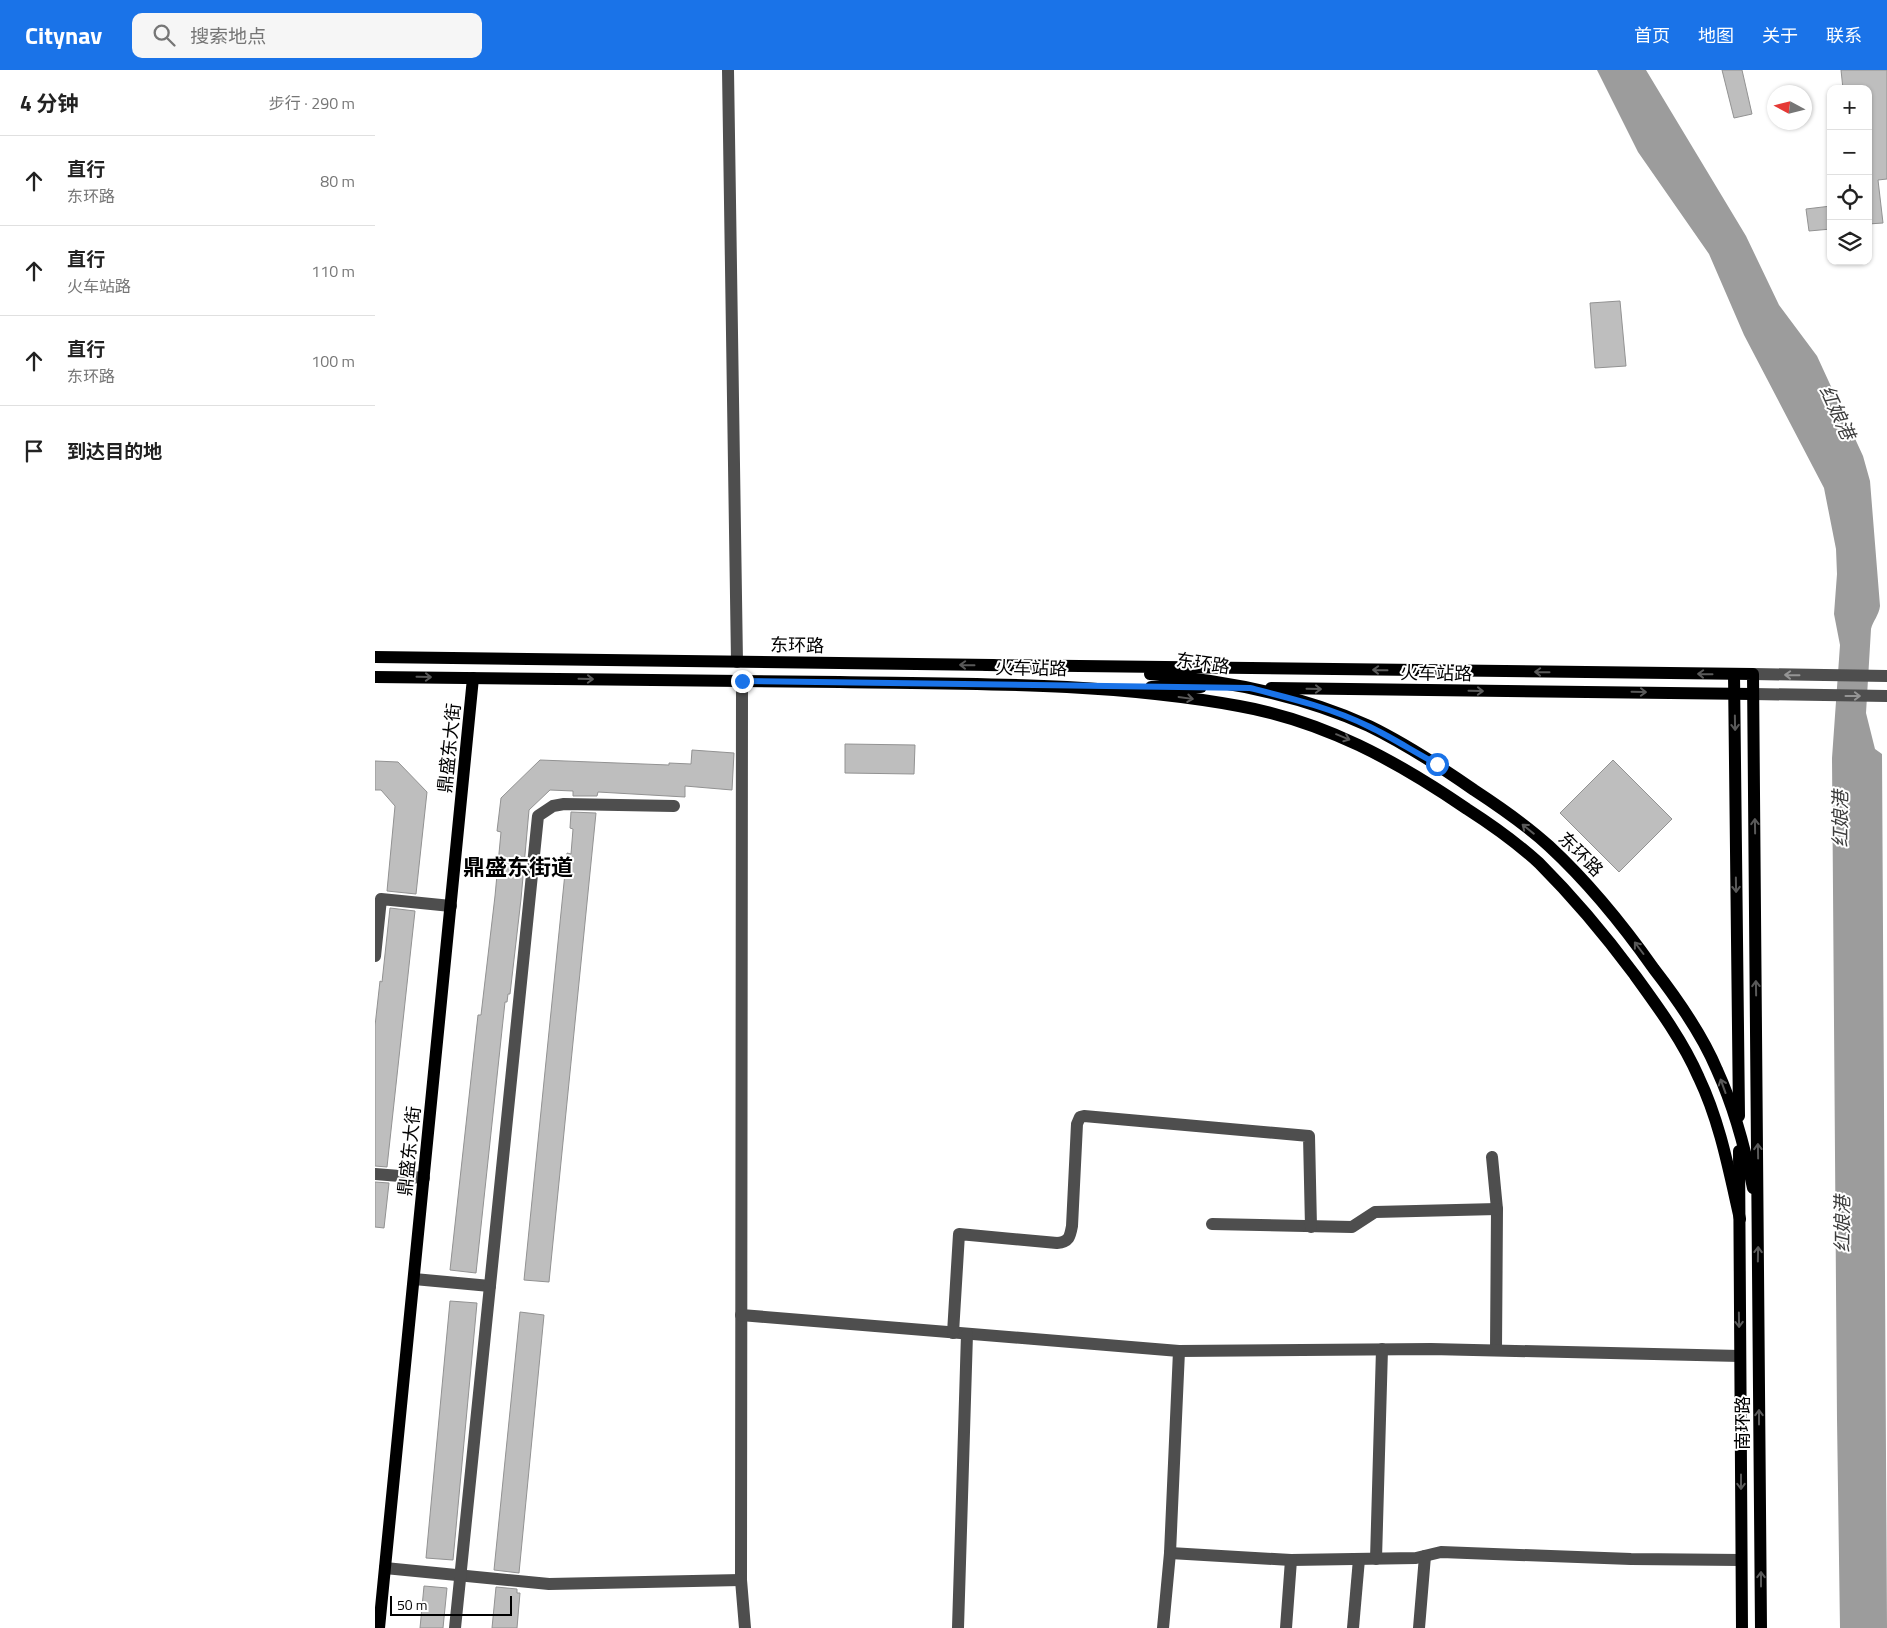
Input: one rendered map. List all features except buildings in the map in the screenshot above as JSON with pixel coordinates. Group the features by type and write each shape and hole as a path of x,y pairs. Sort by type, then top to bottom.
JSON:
{"main road":[{"name":"东环路","path":"375,657 986,665 1097,670 1161,675 1250,688 1336,713 1369,726 1437,764 1507,812 1549,846 1607,907 1637,945 1683,1010 1718,1070 1739,1132 1759,1217"},
{"name":"火车站路","path":"986,665 1753,674"},
{"path":"1734,674 1740,1219"},
{"path":"1753,674 1759,1217"},
{"name":"东环路","path":"375,677 985,684 1095,689 1159,694 1241,706 1287,718 1361,744 1427,781 1495,828 1536,861 1568,893 1622,957 1667,1020 1691,1061 1707,1095 1725,1152 1740,1219"},
{"name":"鼎盛东大街","path":"379,1628 379,1586 385,1568 473,678"},
{"name":"火车站路","path":"985,684 1753,694"},
{"name":"南环路","path":"1759,1217 1761,1628"},
{"name":"南环路","path":"1740,1219 1742,1628"}],"street":[{"path":"728,70 737,662"},
{"name":"火车站路","path":"1753,674 1881,676"},
{"path":"742,681 741,1580 745,1628"},
{"name":"火车站路","path":"1753,694 1882,696"},
{"path":"455,1628 538,816 553,806 563,804 674,806"},
{"path":"375,956 381,899 451,906"},
{"path":"953,1333 959,1234 1057,1243 1064,1242 1070,1237 1077,1124 1080,1117 1309,1136 1311,1227"},
{"path":"1492,1157 1497,1209 1496,1350"},
{"path":"375,1174 424,1178"},
{"path":"1212,1224 1311,1227 1351,1226 1375,1212 1497,1209"},
{"path":"414,1279 490,1286"},
{"path":"741,1315 1179,1352 1382,1349 1740,1356"},
{"path":"958,1628 967,1334"},
{"path":"1376,1559 1382,1349"},
{"path":"1163,1628 1170,1553 1179,1352"},
{"path":"1170,1553 1291,1560 1416,1558 1441,1552 1631,1559 1741,1560"},
{"path":"1419,1628 1425,1556"},
{"path":"1353,1628 1359,1559"},
{"path":"1286,1628 1291,1560"},
{"path":"385,1568 549,1584 741,1580"}],"water":[{"name":"红娘港","path":"1597,70 1646,70 1746,236 1779,305 1817,356 1863,456 1870,481 1880,606 1871,629 1866,713 1875,749 1882,754 1887,1628 1840,1628 1832,758 1840,645 1834,614 1837,574 1836,549 1824,488 1744,335 1709,254 1638,152"}],"district":[{"name":"鼎盛东街道","path":"518,867"}],"route":[{"path":"742,681 1250,688 1336,713 1369,726 1437,764"}]}
